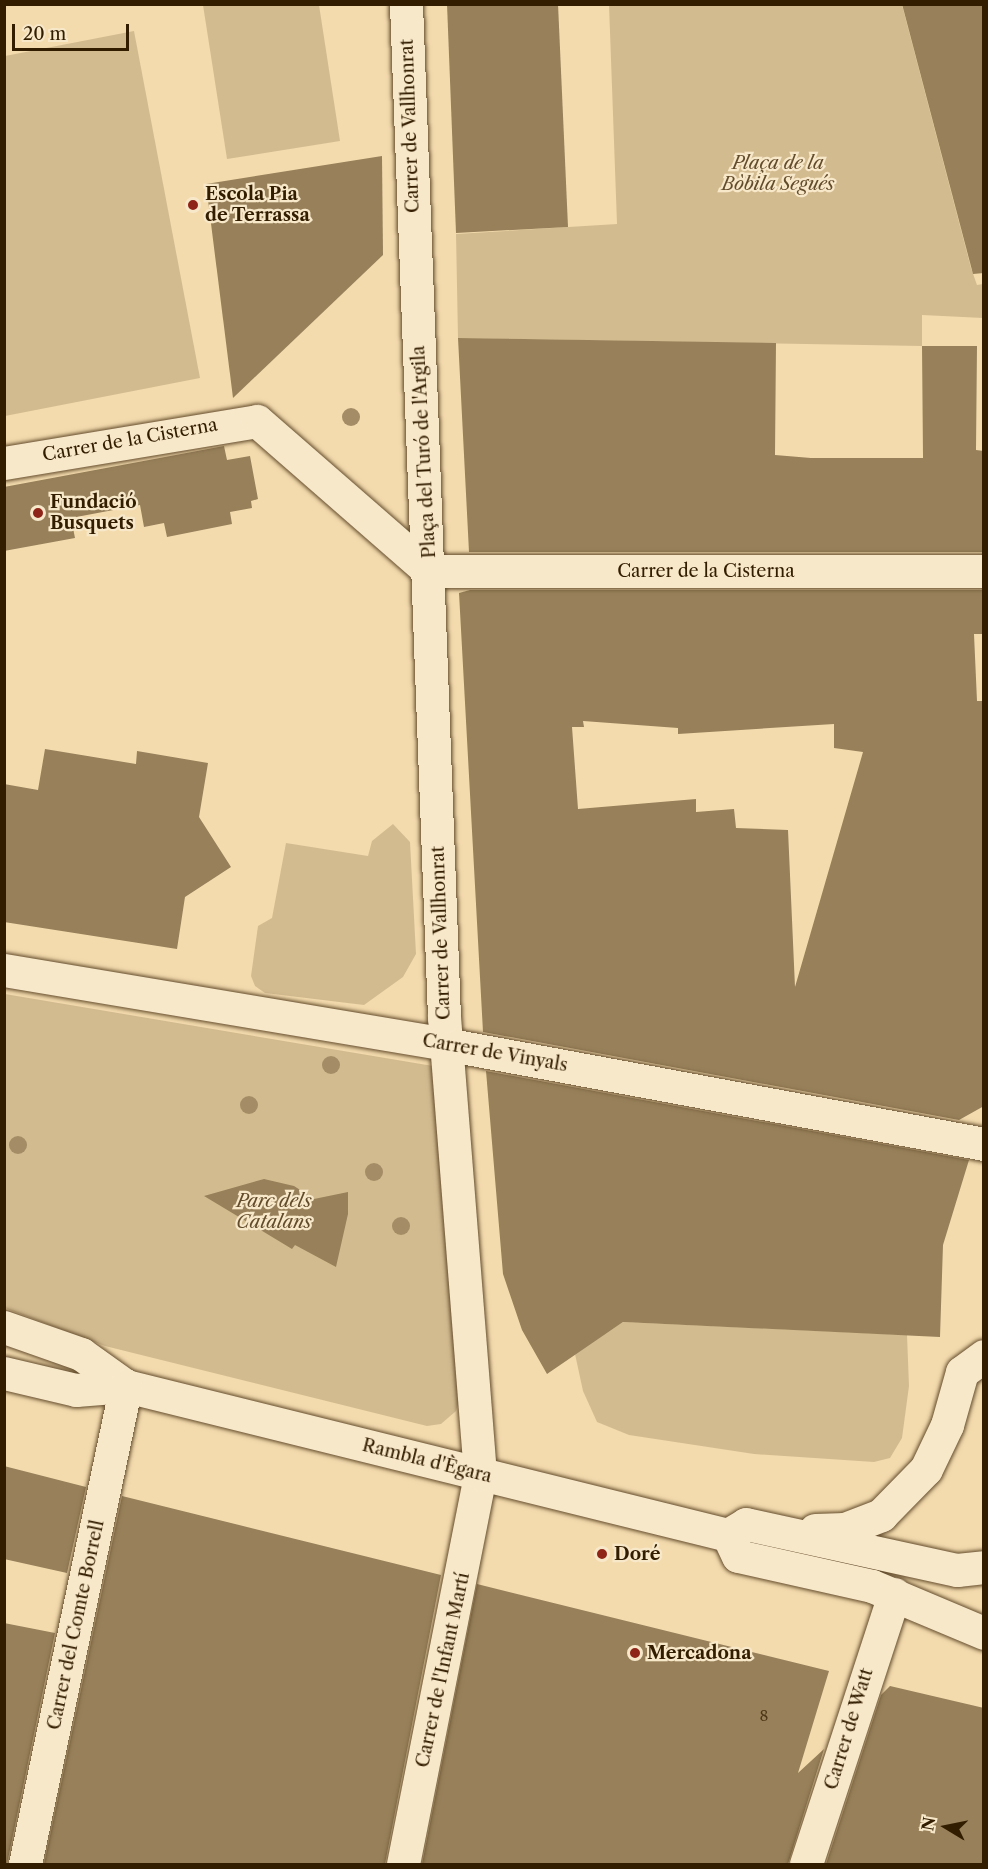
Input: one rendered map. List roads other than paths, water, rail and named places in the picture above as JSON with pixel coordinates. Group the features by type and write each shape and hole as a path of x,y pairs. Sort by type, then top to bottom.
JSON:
{"street":[{"name":"Carrer de Vallhonrat","path":"406,4 414,247"},
{"name":"Plaça del Turó de l'Argila","path":"414,247 429,572"},
{"name":"Plaça del Turó de l'Argila","path":"256,421 429,572"},
{"name":"Carrer de la Cisterna","path":"4,463 256,421"},
{"name":"Carrer de la Cisterna","path":"429,572 984,571"},
{"name":"Carrer de Vallhonrat","path":"429,572 446,1044 480,1474"},
{"name":"Carrer de Vinyals","path":"4,970 446,1044 984,1144"},
{"name":"Rambla d'Ègara","path":"4,1327 81,1354 126,1386"},
{"path":"775,1530 845,1529 882,1515 926,1469 946,1425 962,1372 984,1356"},
{"name":"Rambla d'Ègara","path":"4,1372 76,1390 126,1386 728,1535"},
{"name":"Carrer del Comte Borrell","path":"25,1864 126,1386"},
{"name":"Carrer de l'Infant Martí","path":"403,1864 480,1474"},
{"path":"984,1567 957,1570 746,1524 728,1535 738,1556 894,1594 984,1633"},
{"name":"Carrer de Watt","path":"806,1864 894,1594"}],"place":[{"name":"Escola Pia de Terrassa","path":"193,205"},
{"name":"Fundació Busquets","path":"38,513"},
{"name":"Doré","path":"602,1554"},
{"name":"Mercadona","path":"635,1653"}],"park label":[{"name":"Plaça de la Bòbila Segués","path":"778,174"},
{"name":"Parc dels Catalans","path":"274,1212"}]}
